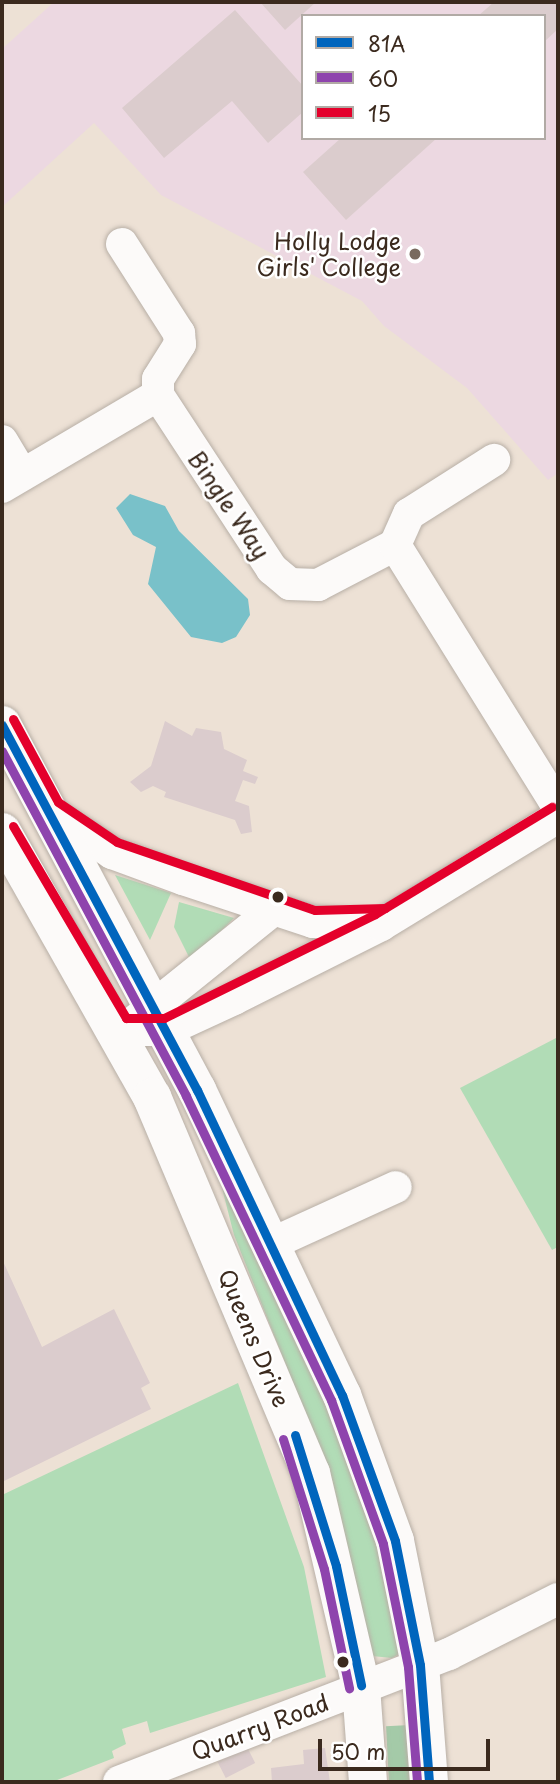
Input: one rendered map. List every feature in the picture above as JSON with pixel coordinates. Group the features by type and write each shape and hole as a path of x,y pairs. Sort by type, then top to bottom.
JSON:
{"highway":[{"path":"2,725 161,1020 342,1395 395,1541 420,1665 429,1782"},
{"name":"Queens Drive","path":"2,832 119,1030 204,1209 311,1473 361,1687 368,1782"},
{"path":"119,1030 131,1002 132,965"}],"street":[{"path":"2,441 12,481 158,396 158,379 180,344 179,333 122,244"},
{"name":"Bingle Way","path":"158,396 272,569 290,584 318,585 395,545"},
{"path":"494,460 409,514 395,545 558,807"},
{"path":"49,811 113,853 273,910 333,926 381,925"},
{"path":"119,1030 161,1020 381,925 558,817"},
{"path":"161,1020 273,910"},
{"path":"271,1244 396,1187"},
{"name":"Quarry Road","path":"119,1782 420,1665 558,1598"}],"shaded area":[{"name":"Holly Lodge Girls' College","path":"54,2 558,2 558,473 548,480 467,388 384,326 362,301 161,195 94,123 2,207 2,49"}],"green space":[{"path":"115,875 171,893 150,940"},
{"path":"179,902 234,918 191,961 174,927"},
{"path":"558,1037 558,1247 552,1250 460,1088"},
{"path":"222,1188 309,1358 378,1549 399,1654 392,1658 372,1656 333,1483 234,1235"},
{"path":"238,1383 304,1567 326,1677 150,1733 147,1721 122,1729 126,1744 112,1751 114,1758 52,1782 2,1782 2,1495"},
{"path":"410,1725 413,1782 389,1782 386,1726"}],"water":[{"path":"130,494 165,506 179,531 248,599 250,615 236,637 222,643 191,637 148,584 156,547 133,535 116,508"}],"building":[{"path":"260,2 316,2 301,14 285,30"},
{"path":"494,2 558,2 558,29 546,40 546,14 480,14"},
{"path":"235,10 301,84 301,114 268,143 232,101 164,158 122,108"},
{"path":"339,140 435,140 346,220 303,172"},
{"path":"165,721 192,736 196,728 221,732 224,749 247,760 243,771 258,777 255,784 243,780 235,801 249,806 252,832 241,834 235,820 164,797 166,792 153,786 141,792 130,782 151,766"},
{"path":"2,1259 42,1347 114,1309 150,1383 141,1388 151,1409 2,1482"},
{"path":"247,1747 255,1763 226,1778 218,1762"},
{"path":"325,1748 330,1782 272,1782 271,1768 304,1764 303,1750"}],"transit line":[{"name":"15","path":"13,719 58,802 117,842 315,910 385,908"},
{"name":"81A","path":"2,725 197,1090 342,1395 395,1541 420,1665 429,1782"},
{"name":"60","path":"2,751 186,1096 331,1400 383,1544 408,1667 417,1782"},
{"name":"15","path":"13,826 126,1018 164,1018 375,914 552,807"},
{"name":"81A","path":"295,1435 336,1566 361,1685"},
{"name":"60","path":"283,1439 324,1569 349,1688"}],"place":[{"name":"Holly Lodge Girls' College","path":"415,254"}]}
